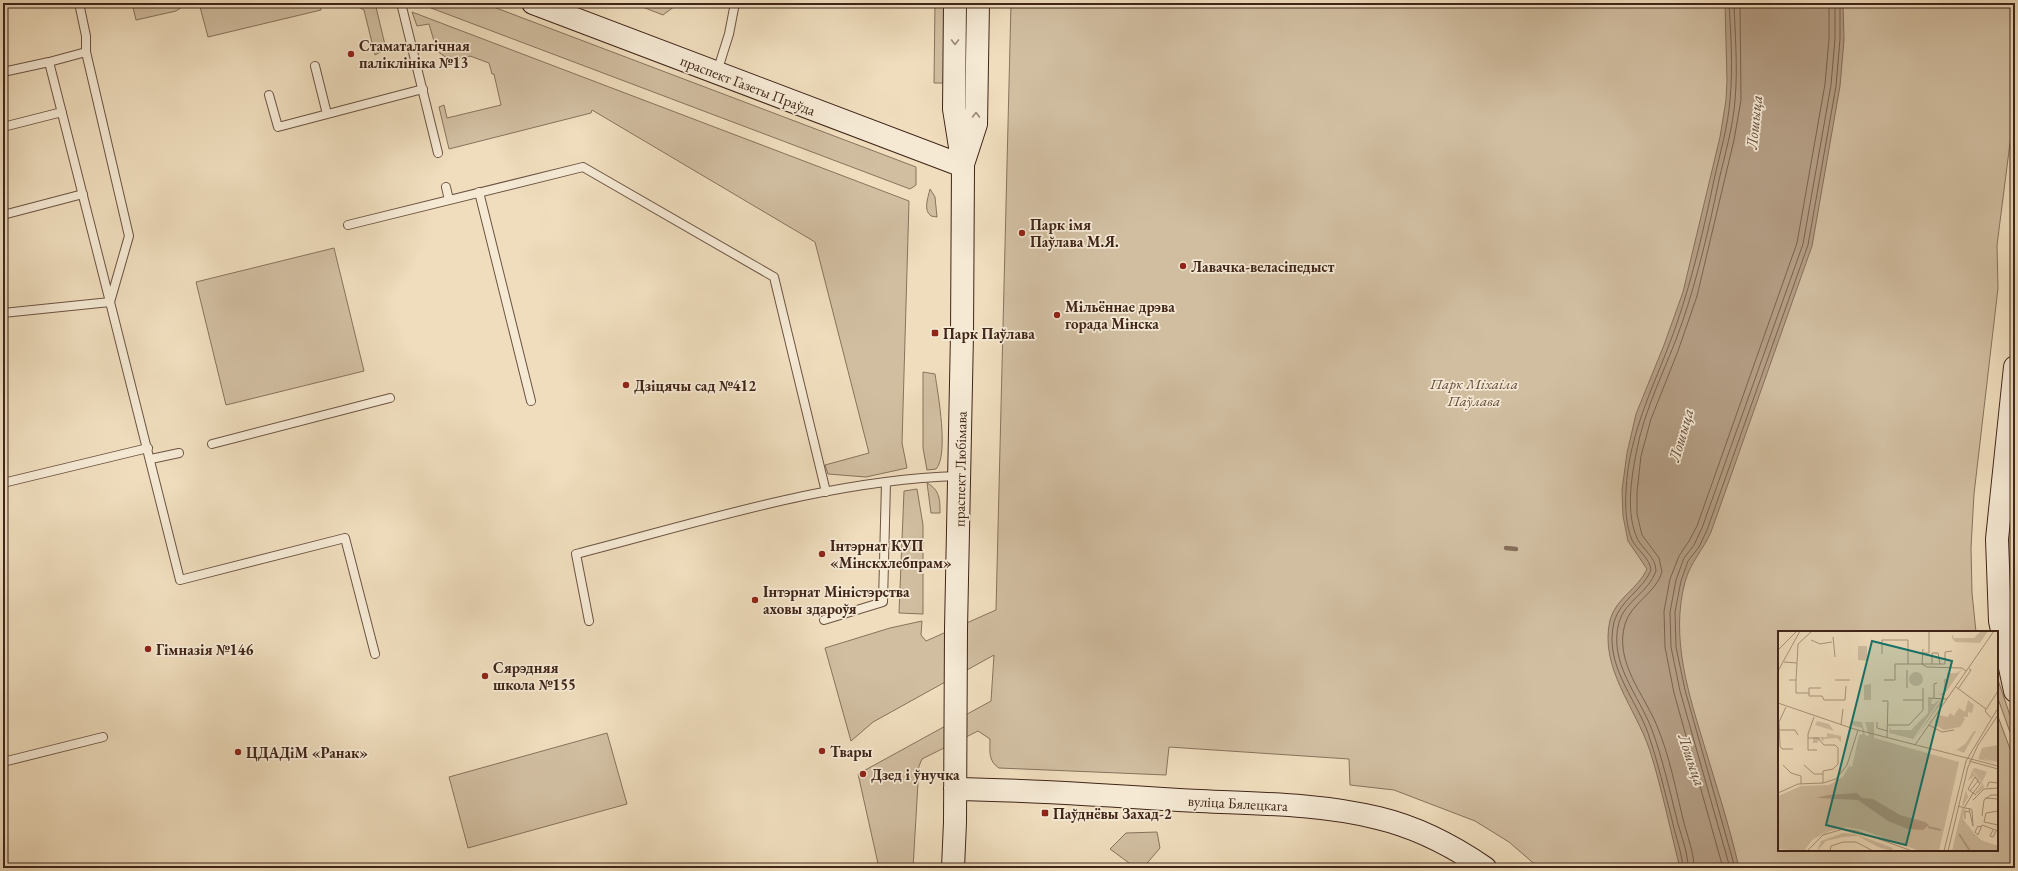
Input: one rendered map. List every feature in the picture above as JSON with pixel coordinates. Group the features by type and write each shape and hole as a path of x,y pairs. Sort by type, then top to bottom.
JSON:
{"main road":[{"name":"праспект Газеты Праўда","path":"533,3 963,166"},
{"name":"праспект Любімава","path":"953,868 956,629 960,476 963,166 954,109 955,3"},
{"name":"праспект Любімава","path":"963,166 976,124 978,3"},
{"path":"2015,367 1997,539 2000,621 2015,691"},
{"name":"вуліца Бялецкага","path":"955,789 1171,799 1342,810 1379,818 1413,829 1444,844 1485,868"}],"lane":[{"path":"79,3 86,36 86,52 129,236 110,302"},
{"path":"401,3 438,153"},
{"path":"716,73 729,34 735,3"},
{"path":"3,72 86,52"},
{"path":"49,62 84,194 180,580 345,538 374,654"},
{"path":"315,66 327,114"},
{"path":"269,95 278,127 423,89"},
{"path":"3,127 62,112"},
{"path":"348,225 583,167 774,276 826,492"},
{"path":"446,187 449,200"},
{"path":"479,192 531,401"},
{"path":"3,215 84,194"},
{"path":"3,313 110,302"},
{"path":"212,444 390,398"},
{"path":"3,484 148,448"},
{"path":"151,459 179,453"},
{"path":"589,621 576,554 778,502 826,492 923,477 960,476"},
{"path":"824,620 883,602 886,482"},
{"path":"3,762 103,737"}],"green space":[{"path":"132,3 188,3 176,11 136,20"},
{"path":"199,3 320,3 321,10 208,37"},
{"path":"351,3 375,3 386,49 375,55 364,10"},
{"path":"433,3 483,3 916,167 916,185 910,189 431,8"},
{"path":"632,3 679,3 663,15"},
{"path":"935,3 945,3 944,83 934,83"},
{"name":"Парк Міхаіла Паўлава","path":"1011,3 2015,3 2015,104 1997,245 1998,288 1974,494 1971,548 1972,593 1976,631 1778,631 1778,851 1998,851 1998,717 2015,762 2015,868 1539,868 1509,842 1475,821 1394,790 1350,785 1349,759 1169,747 1166,775 999,768 991,759 990,739 978,731 922,759 919,766 913,868 879,868 858,774 991,701 994,655 873,722 851,741 825,648 890,628 922,621 921,635 926,641 996,610"},
{"path":"412,12 909,201 902,443 907,468 866,477 828,474 825,465 869,453 815,242 592,110 591,113 449,149 439,107 444,105 447,118 501,105 494,74 492,74 489,63 470,56 451,61 437,51 429,24 417,26"},
{"path":"930,189 935,197 937,217 931,216 927,211"},
{"path":"334,248 364,371 226,405 196,282"},
{"path":"923,372 935,374 942,424 942,451 940,462 936,469 927,470 923,448"},
{"path":"927,483 937,492 940,513 931,513"},
{"path":"917,489 923,525 923,614 899,613 904,491"},
{"path":"1998,680 2015,730 2015,746 1998,699"},
{"path":"607,733 627,804 468,848 449,777"},
{"path":"1157,832 1160,848 1143,868 1136,868 1110,849 1126,833"}],"water":[{"name":"Лошыца","path":"1725,3 1843,3 1844,40 1840,86 1812,246 1711,532 1687,575 1681,603 1680,624 1683,666 1693,708 1739,868 1680,868 1650,751 1614,671 1608,638 1610,620 1613,612 1622,599 1643,576 1647,569 1628,541 1623,516 1622,490 1627,453 1636,414 1664,345 1683,292 1720,137 1726,100 1727,81"}],"waterway":[{"path":"1506,548 1516,549"}],"place":[{"name":"Стаматалагічная паліклініка №13","path":"351,54"},
{"name":"Парк імя Паўлава М.Я.","path":"1022,233"},
{"name":"Лавачка-веласіпедыст","path":"1183,266"},
{"name":"Мільённае дрэва горада Мінска","path":"1057,315"},
{"name":"Парк Паўлава","path":"935,333"},
{"name":"Дзіцячы сад №412","path":"626,385"},
{"name":"Інтэрнат КУП «Мінскхлебпрам»","path":"822,554"},
{"name":"Інтэрнат Міністэрства аховы здароўя","path":"755,600"},
{"name":"Гімназія №146","path":"148,649"},
{"name":"Сярэдняя школа №155","path":"485,676"},
{"name":"Твары","path":"822,751"},
{"name":"ЦДАДіМ «Ранак»","path":"238,752"},
{"name":"Дзед і ўнучка","path":"863,774"},
{"name":"Паўднёвы Захад-2","path":"1045,813"}]}
